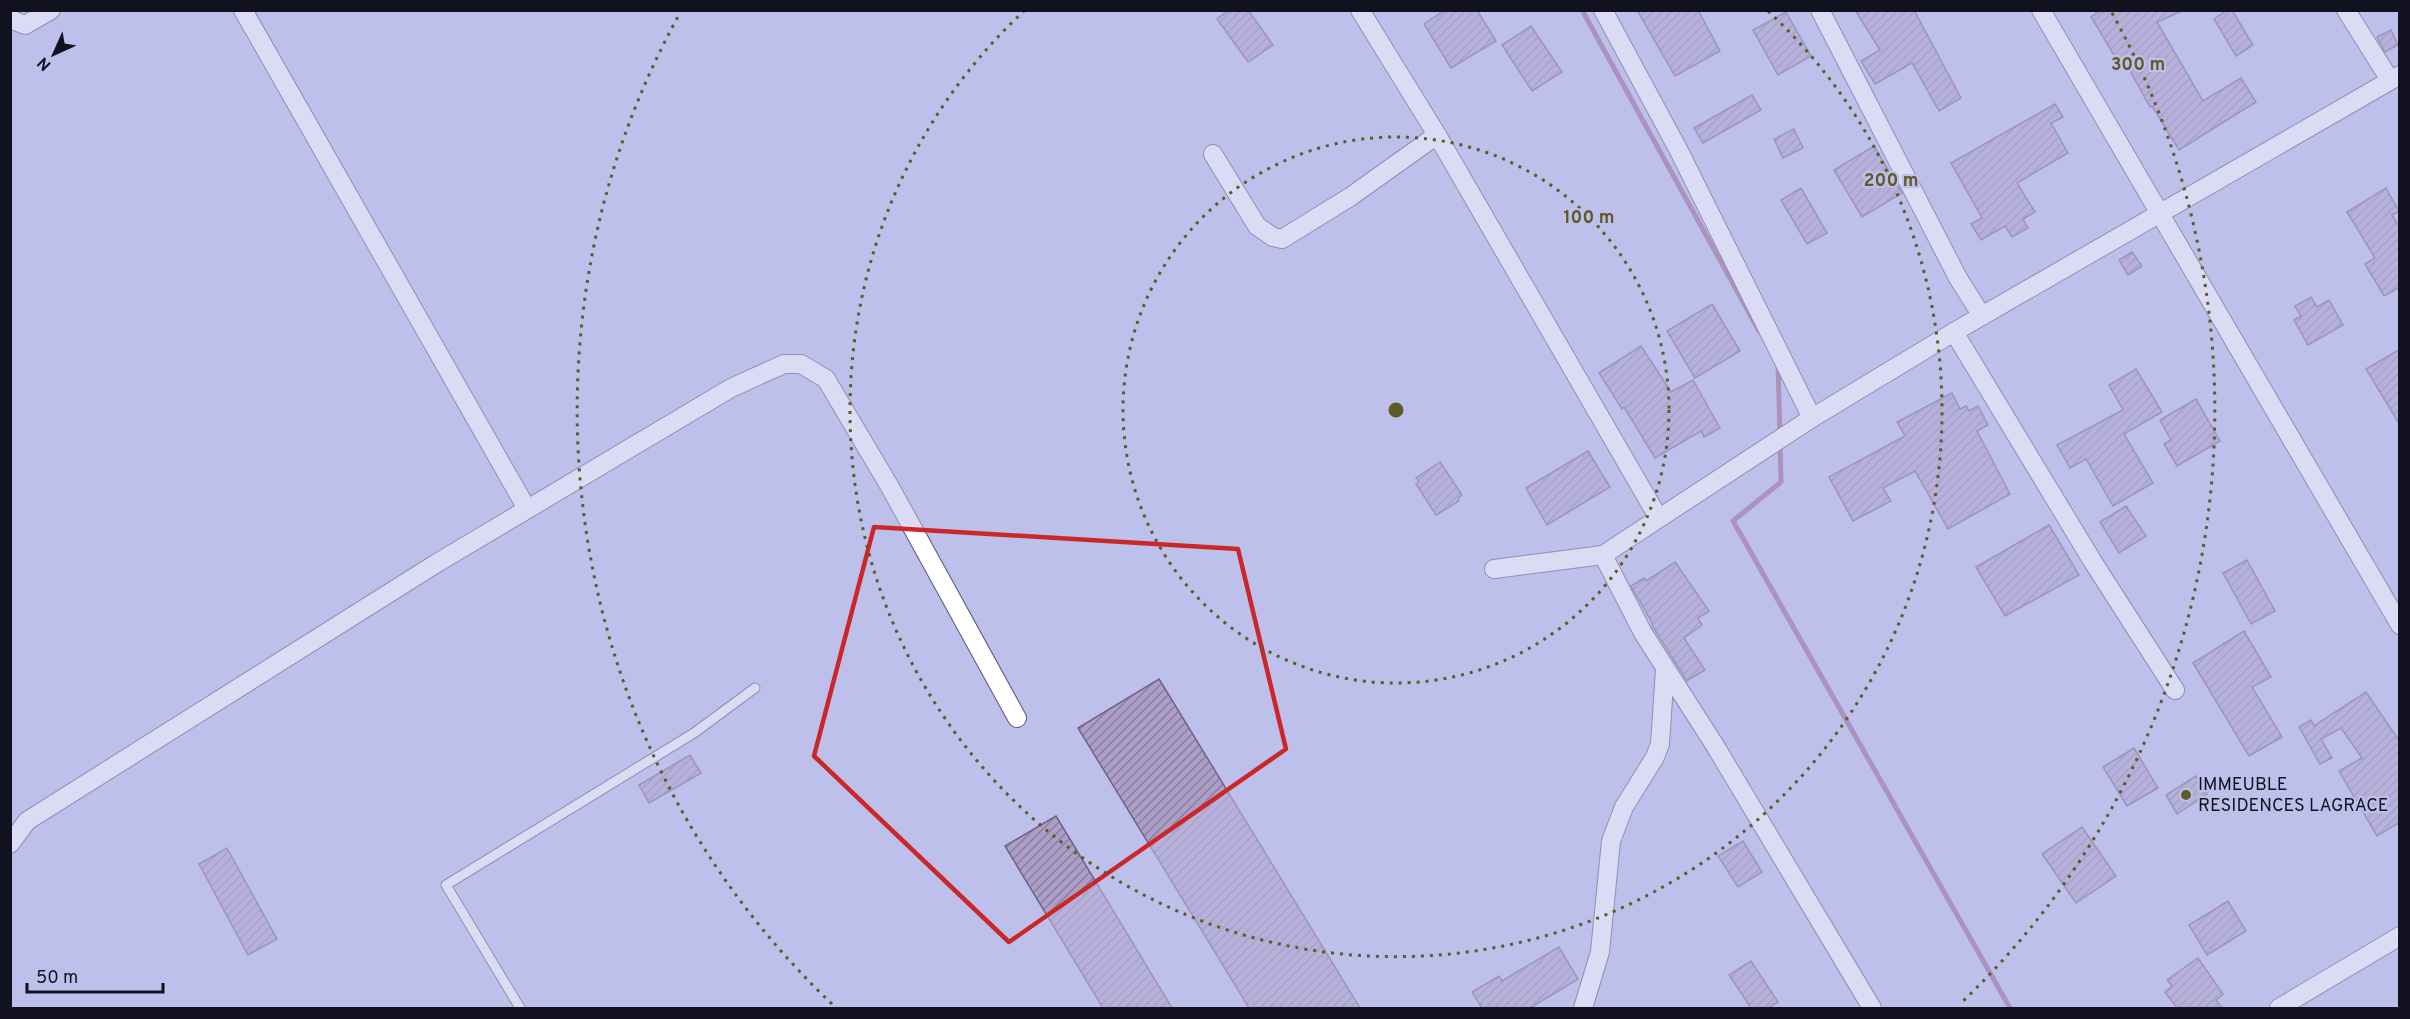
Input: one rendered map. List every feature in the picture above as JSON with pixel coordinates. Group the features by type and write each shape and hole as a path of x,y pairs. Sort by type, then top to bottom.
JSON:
{"street":[{"path":"10,19 26,25 51,10"},
{"path":"243,10 528,509"},
{"path":"1360,10 1437,135 1658,518"},
{"path":"1603,10 1678,149 1812,418"},
{"path":"1820,10 1958,278 1982,316"},
{"path":"2041,10 2400,625"},
{"path":"1494,569 1603,555 1812,418 1954,332 2162,214 2395,77 2346,10"},
{"path":"1213,153 1257,226 1282,239 1350,197 1437,135"},
{"path":"1954,332 2093,562 2175,690"},
{"path":"10,844 27,821 437,563 731,388 784,364 801,364 826,379 890,487 1017,718"},
{"path":"1603,555 1643,633 1714,744 1872,1008"},
{"path":"1583,1008 1600,952 1611,841 1624,807 1656,757 1660,744 1665,669"},
{"path":"2279,1008 2400,936"}],"lane":[{"path":"520,1008 446,885 694,733 755,688"}],"highlighted area":[{"path":"874,527 1238,549 1286,749 1009,942 814,756"}],"building":[{"path":"1229,10 1248,10 1273,45 1248,62 1217,19"},
{"path":"1445,10 1477,10 1496,41 1451,68 1424,24"},
{"path":"1637,10 1698,10 1720,51 1675,76"},
{"path":"1855,10 1914,10 1961,98 1939,111 1912,63 1875,84 1861,61 1880,50"},
{"path":"2101,10 2184,10 2157,22 2203,101 2241,78 2256,102 2179,150 2152,106 2150,107 2125,62 2120,65 2091,17"},
{"path":"2227,10 2232,10 2253,45 2236,56 2214,19"},
{"path":"1786,12 1811,56 1778,75 1753,30"},
{"path":"1531,26 1562,72 1532,91 1502,45"},
{"path":"2391,30 2398,45 2385,52 2377,37"},
{"path":"1752,95 1761,110 1703,143 1694,128"},
{"path":"2055,104 2063,117 2051,123 2068,153 2017,183 2035,212 2023,219 2028,228 2012,237 2005,226 1981,240 1971,224 1982,218 1951,163"},
{"path":"1794,129 1803,148 1783,158 1774,139"},
{"path":"1874,146 1902,193 1862,217 1834,170"},
{"path":"1801,188 1827,233 1807,244 1781,200"},
{"path":"2386,188 2399,211 2392,215 2400,228 2400,287 2384,296 2365,264 2375,258 2347,212"},
{"path":"2132,252 2142,266 2128,275 2119,260"},
{"path":"2311,297 2317,307 2329,300 2343,325 2308,345 2294,320 2301,316 2295,306"},
{"path":"1712,304 1740,351 1695,378 1667,331"},
{"path":"1641,346 1671,392 1693,380 1720,428 1704,437 1701,431 1655,458 1624,407 1622,409 1599,373"},
{"path":"2400,349 2400,425 2366,369"},
{"path":"2136,369 2162,412 2124,434 2153,483 2113,506 2086,459 2070,468 2057,445 2123,410 2109,385"},
{"path":"1952,393 1960,409 1966,406 1969,411 1978,406 1988,425 1977,431 2010,494 1948,529 1915,471 1883,488 1891,501 1853,521 1829,477 1905,436 1897,422"},
{"path":"2196,399 2220,441 2177,466 2164,444 2171,440 2160,420"},
{"path":"1588,451 1610,487 1547,525 1526,488"},
{"path":"1440,462 1462,495 1458,498 1459,501 1436,515 1416,484 1419,482 1416,478"},
{"path":"2126,506 2146,536 2119,553 2100,522"},
{"path":"2049,525 2079,575 2005,616 1976,567"},
{"path":"2247,560 2275,611 2251,624 2223,573"},
{"path":"1675,562 1709,611 1698,618 1702,625 1684,638 1705,670 1687,681 1653,627 1631,586 1644,578 1646,581"},
{"path":"2244,631 2271,677 2252,687 2282,737 2249,756 2193,663"},
{"path":"1159,679 1360,1008 1249,1008 1078,728"},
{"path":"2366,692 2400,742 2400,822 2377,836 2339,771 2362,758 2341,728 2321,739 2332,758 2320,764 2299,727 2311,720 2314,726"},
{"path":"2134,748 2158,788 2127,806 2103,767"},
{"path":"690,755 701,773 649,803 639,785"},
{"name":"IMMEUBLE RESIDENCES LAGRACE","path":"2196,776 2207,794 2177,814 2166,795"},
{"path":"1056,816 1172,1008 1103,1008 1005,846"},
{"path":"2082,827 2116,876 2076,903 2042,854"},
{"path":"1743,841 1762,872 1738,887 1718,856"},
{"path":"227,848 277,939 248,955 199,864"},
{"path":"2228,901 2246,931 2207,955 2189,925"},
{"path":"1559,947 1578,979 1530,1008 1482,1008 1472,992 1499,976 1502,981"},
{"path":"2198,958 2223,994 2216,1000 2222,1008 2177,1008 2165,992 2172,986 2167,980"},
{"path":"1751,961 1778,1002 1768,1008 1751,1008 1729,975"}],"waterway":[{"path":"1582,10 1759,331"},
{"path":"1778,365 1780,434"},
{"path":"1780,443 1781,482 1733,521 2010,1008"}],"place":[{"name":"IMMEUBLE RESIDENCES LAGRACE","path":"2186,795"}]}
